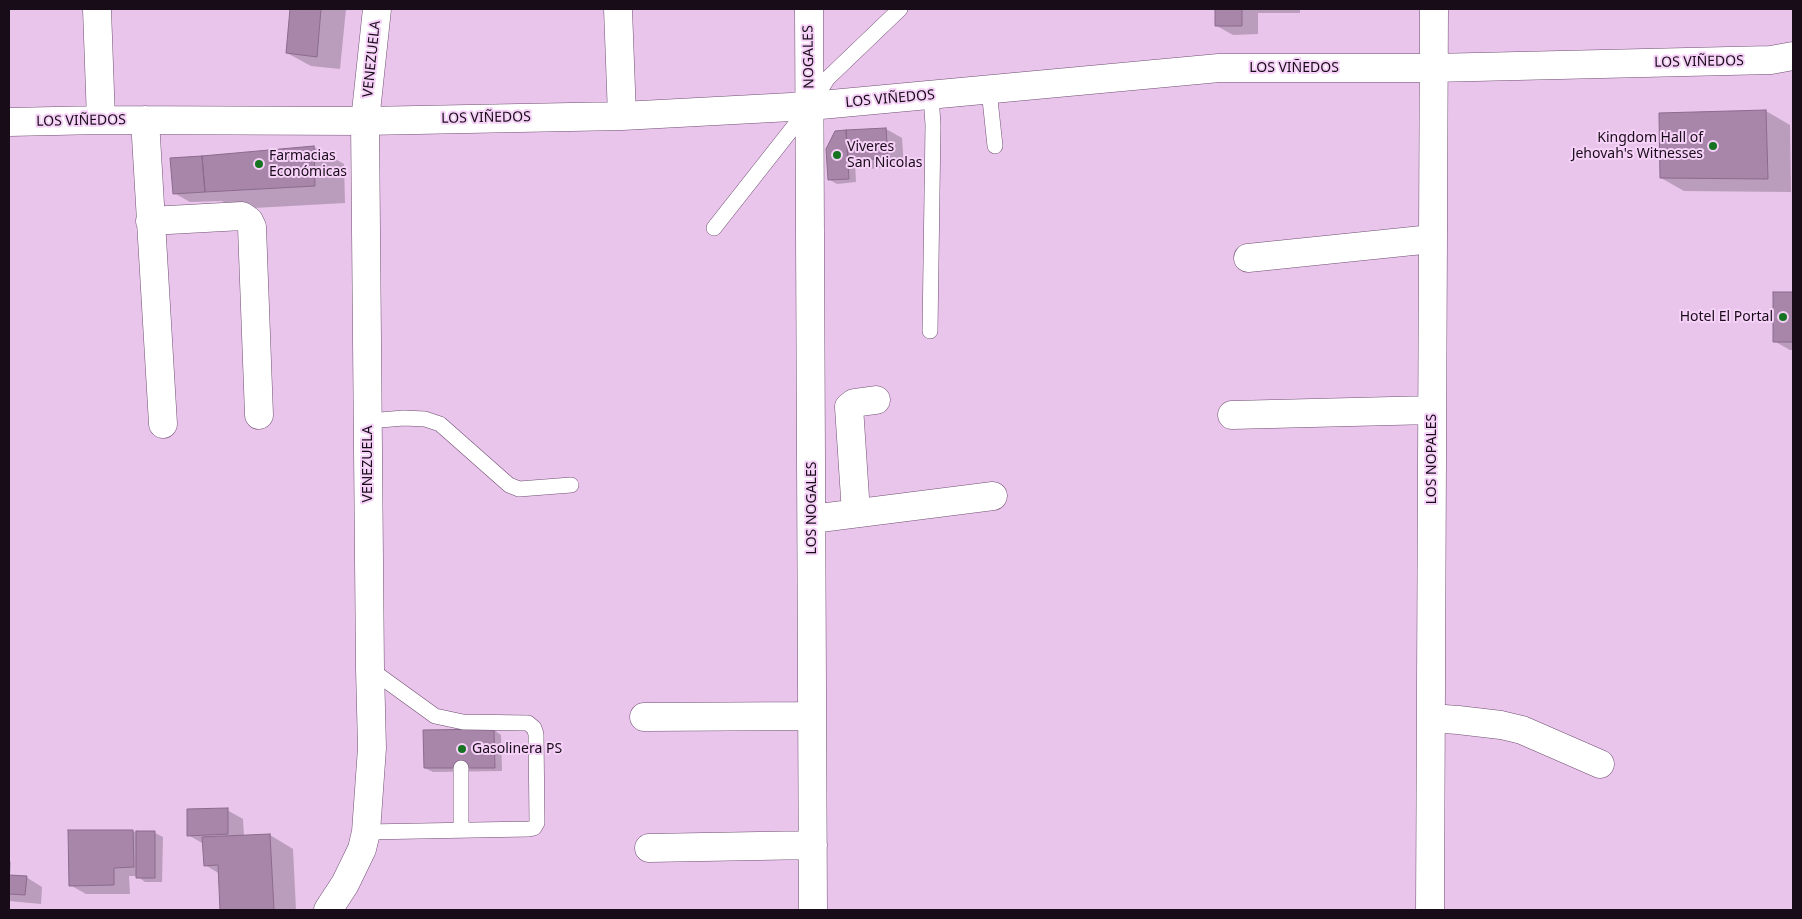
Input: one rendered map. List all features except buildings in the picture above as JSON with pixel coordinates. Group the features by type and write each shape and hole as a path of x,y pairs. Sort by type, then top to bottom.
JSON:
{"street":[{"path":"97,9 101,120"},
{"name":"VENEZUELA","path":"328,910 345,884 362,849 366,832 372,748 366,121 377,9"},
{"path":"618,9 622,116"},
{"name":"NOGALES","path":"809,9 810,106"},
{"name":"LOS NOPALES","path":"1430,910 1434,9"},
{"name":"LOS VIÑEDOS","path":"9,122 101,120 366,121 622,116 810,106 1219,68 1433,68 1786,60"},
{"name":"LOS NOGALES","path":"810,106 813,910"},
{"path":"145,120 163,424"},
{"path":"150,220 242,216 249,221 252,227 259,415"},
{"path":"1248,258 1432,239"},
{"path":"856,513 849,407 854,404 876,400"},
{"path":"1232,415 1432,410"},
{"path":"812,519 993,496"},
{"path":"644,717 812,716"},
{"path":"1431,718 1502,725 1522,730 1600,764"},
{"path":"649,848 813,845"}],"lane":[{"path":"714,228 810,106 828,78 900,9"},
{"path":"990,90 995,146"},
{"path":"930,331 933,124 931,95"},
{"path":"368,421 404,418 425,419 440,424 509,485 519,489 571,485"},
{"path":"366,832 529,829 534,828 537,823 536,734 534,728 528,723 463,726 435,716 370,669"},
{"path":"461,768 461,830"}],"place":[{"name":"Kingdom Hall of Jehovah's Witnesses","path":"1713,146"},
{"name":"Viveres San Nicolas","path":"837,155"},
{"name":"Farmacias Económicas","path":"259,164"},
{"name":"Hotel El Portal","path":"1783,317"},
{"name":"Gasolinera PS","path":"462,749"}]}
